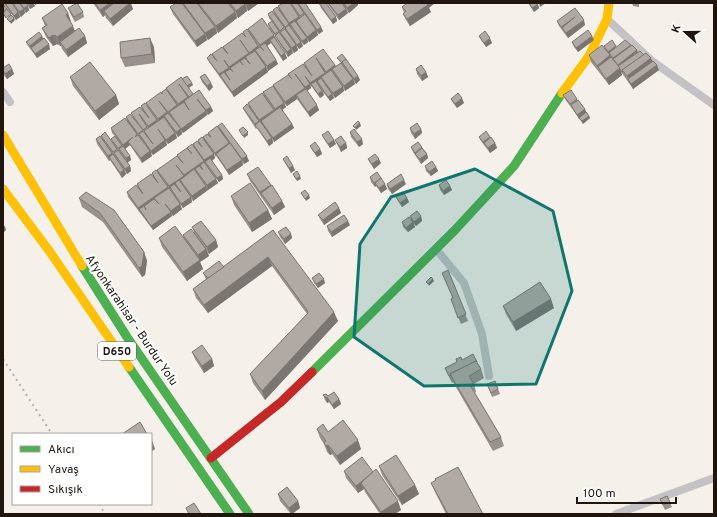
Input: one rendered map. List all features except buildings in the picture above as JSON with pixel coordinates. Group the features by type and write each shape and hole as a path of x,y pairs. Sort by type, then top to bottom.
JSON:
{"main road":[{"path":"210,458 280,402 370,312 436,249 514,166 589,56 607,19 609,3"},
{"name":"Afyonkarahisar - Burdur Yolu","path":"4,140 66,242 127,337 249,514"},
{"name":"D650","path":"3,189 50,252 230,514"}],"street":[{"path":"607,19 652,61 714,105"},
{"path":"3,92 10,102"},
{"path":"436,249 464,283 482,334 489,376"},
{"path":"616,514 714,478"}],"highlighted area":[{"path":"475,169 553,211 572,291 536,384 424,386 354,337 360,244 391,197"}],"railway":[{"path":"3,359 51,433"},
{"path":"100,505 105,514"}],"traffic: fast":[{"path":"312,372 455,230 514,166 562,93"},
{"path":"82,266 127,337 249,514"},
{"path":"129,367 230,514"}],"traffic: slow":[{"path":"562,93 589,56 607,19 609,3"},
{"path":"3,135 82,266"},
{"path":"3,189 50,252 129,367"}],"traffic: jam":[{"path":"211,458 281,402 312,372"}]}
